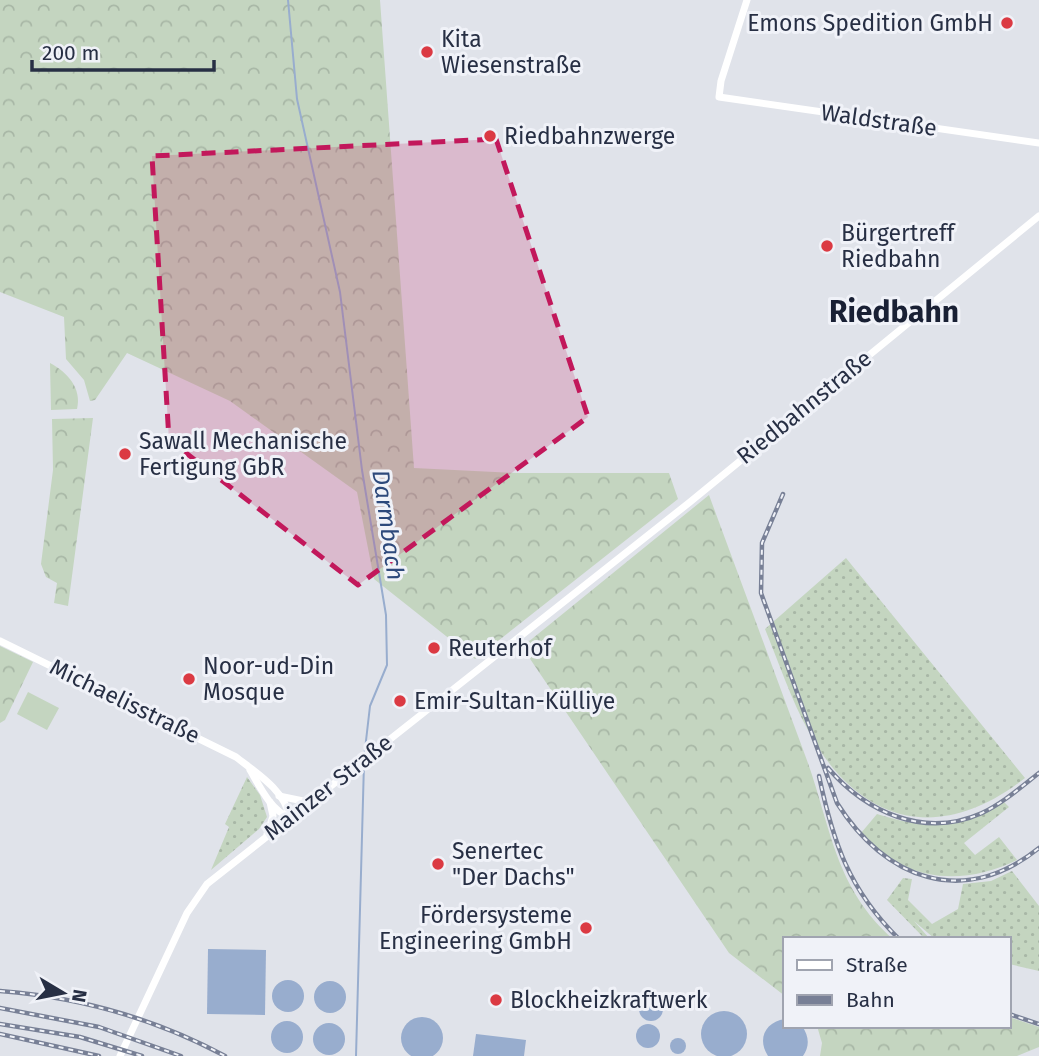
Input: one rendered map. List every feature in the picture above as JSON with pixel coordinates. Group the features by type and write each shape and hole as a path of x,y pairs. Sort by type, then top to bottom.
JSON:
{"main road":[{"name":"Waldstraße","path":"747,0 721,81 719,97 1039,144"},
{"name":"Riedbahnstraße","path":"701,493 1039,216"},
{"name":"Mainzer Straße","path":"120,1056 196,897 207,884 701,493"},
{"name":"Michaelisstraße","path":"0,641 215,744 248,766 279,796 287,807 289,817"},
{"name":"Michaelisstraße","path":"248,766 269,799 281,813 289,817"},
{"path":"279,796 309,802"},
{"path":"266,835 273,816 269,799"}],"highlighted area":[{"path":"496,139 588,417 358,585 169,440 152,156"}],"green space":[{"path":"0,0 380,0 414,468 517,473 669,473 678,499 475,659 374,579 357,492 230,401 127,353 95,400 90,401 84,380 66,359 64,317 0,292"},
{"path":"50,363 72,382 77,394 77,409 51,410"},
{"path":"93,418 68,606 54,603 57,583 46,577 41,564 53,470 52,419"},
{"path":"709,495 805,755 836,853 858,898 873,919 891,937 783,937 783,994 729,953 522,647"},
{"path":"846,558 1025,778 994,799 963,812 934,817 905,815 878,805 853,788 830,764 803,720 765,629"},
{"path":"0,646 33,662 5,720 0,723"},
{"path":"28,692 59,708 47,730 17,714"},
{"path":"247,777 260,795 267,817 259,829 211,870 229,827 225,824"},
{"path":"1004,802 1009,807 964,843 975,855 999,837 1017,860 975,874 934,875 914,870 895,862 861,833 877,814 911,822 943,824 974,818"},
{"path":"1012,871 1039,906 1039,971 1011,964 1011,937 933,937 914,921 928,937 923,937 887,900 903,878 912,879 908,900 932,924 958,909 963,884 991,881"},
{"path":"1011,1018 1039,1027 1039,1047 1017,1056 820,1056 822,1043 818,1028 1011,1028"}],"water":[{"path":"208,949 266,950 265,1015 207,1014"},
{"path":"288,980 300,984 304,996 300,1008 288,1012 276,1008 272,996 276,984"},
{"path":"330,981 342,985 346,997 342,1009 330,1013 318,1009 314,997 318,985"},
{"path":"651,997 662,1004 663,1009 656,1020 651,1021 640,1014 639,1009 646,998"},
{"path":"724,1011 740,1018 747,1034 740,1050 724,1057 708,1050 701,1034 708,1018"},
{"path":"414,1018 430,1018 442,1030 442,1046 431,1057 413,1057 402,1046 402,1030"},
{"path":"783,1020 783,1028 803,1028 808,1045 803,1056 768,1056 763,1038 768,1028"},
{"path":"287,1021 298,1026 303,1037 298,1048 287,1053 276,1048 271,1037 276,1026"},
{"path":"329,1023 341,1027 345,1039 341,1051 329,1055 317,1051 313,1039 317,1027"},
{"path":"648,1024 659,1031 660,1036 653,1047 648,1048 637,1041 636,1036 643,1025"},
{"path":"476,1034 526,1040 524,1056 473,1056"},
{"path":"675,1038 681,1038 686,1046 684,1052 675,1054 670,1049 670,1043"}],"waterway":[{"name":"Darmbach","path":"288,0 297,99 340,292 362,470 386,615 387,665 370,706 364,758"},
{"name":"Darmbach","path":"356,1056 364,763"}],"railway":[{"path":"783,494 762,543 761,593 837,803 856,829 878,851 902,867 928,877 954,881 982,877 1010,867 1039,848"},
{"path":"828,768 843,784 878,808 897,817 939,823 982,813 1005,800 1039,773"},
{"path":"819,776 837,844 855,883 867,902 897,937"},
{"path":"0,991 58,998 116,1012 172,1031 225,1056"},
{"path":"0,1008 99,1027 181,1056"},
{"path":"1011,1015 1039,1024"},
{"path":"0,1024 80,1037 142,1056"},
{"path":"0,1034 99,1056"}],"place":[{"name":"Emons Spedition GmbH","path":"1007,23"},
{"name":"Kita Wiesenstraße","path":"427,52"},
{"name":"Riedbahnzwerge","path":"490,136"},
{"name":"Bürgertreff Riedbahn","path":"827,246"},
{"name":"Sawall Mechanische Fertigung GbR","path":"125,454"},
{"name":"Reuterhof","path":"434,648"},
{"name":"Noor-ud-Din Mosque","path":"189,679"},
{"name":"Emir-Sultan-Külliye","path":"400,701"},
{"name":"Senertec \"Der Dachs\"","path":"438,864"},
{"name":"Fördersysteme Engineering GmbH","path":"586,928"},
{"name":"Blockheizkraftwerk","path":"496,1000"}],"district":[{"name":"Riedbahn","path":"894,312"}]}
